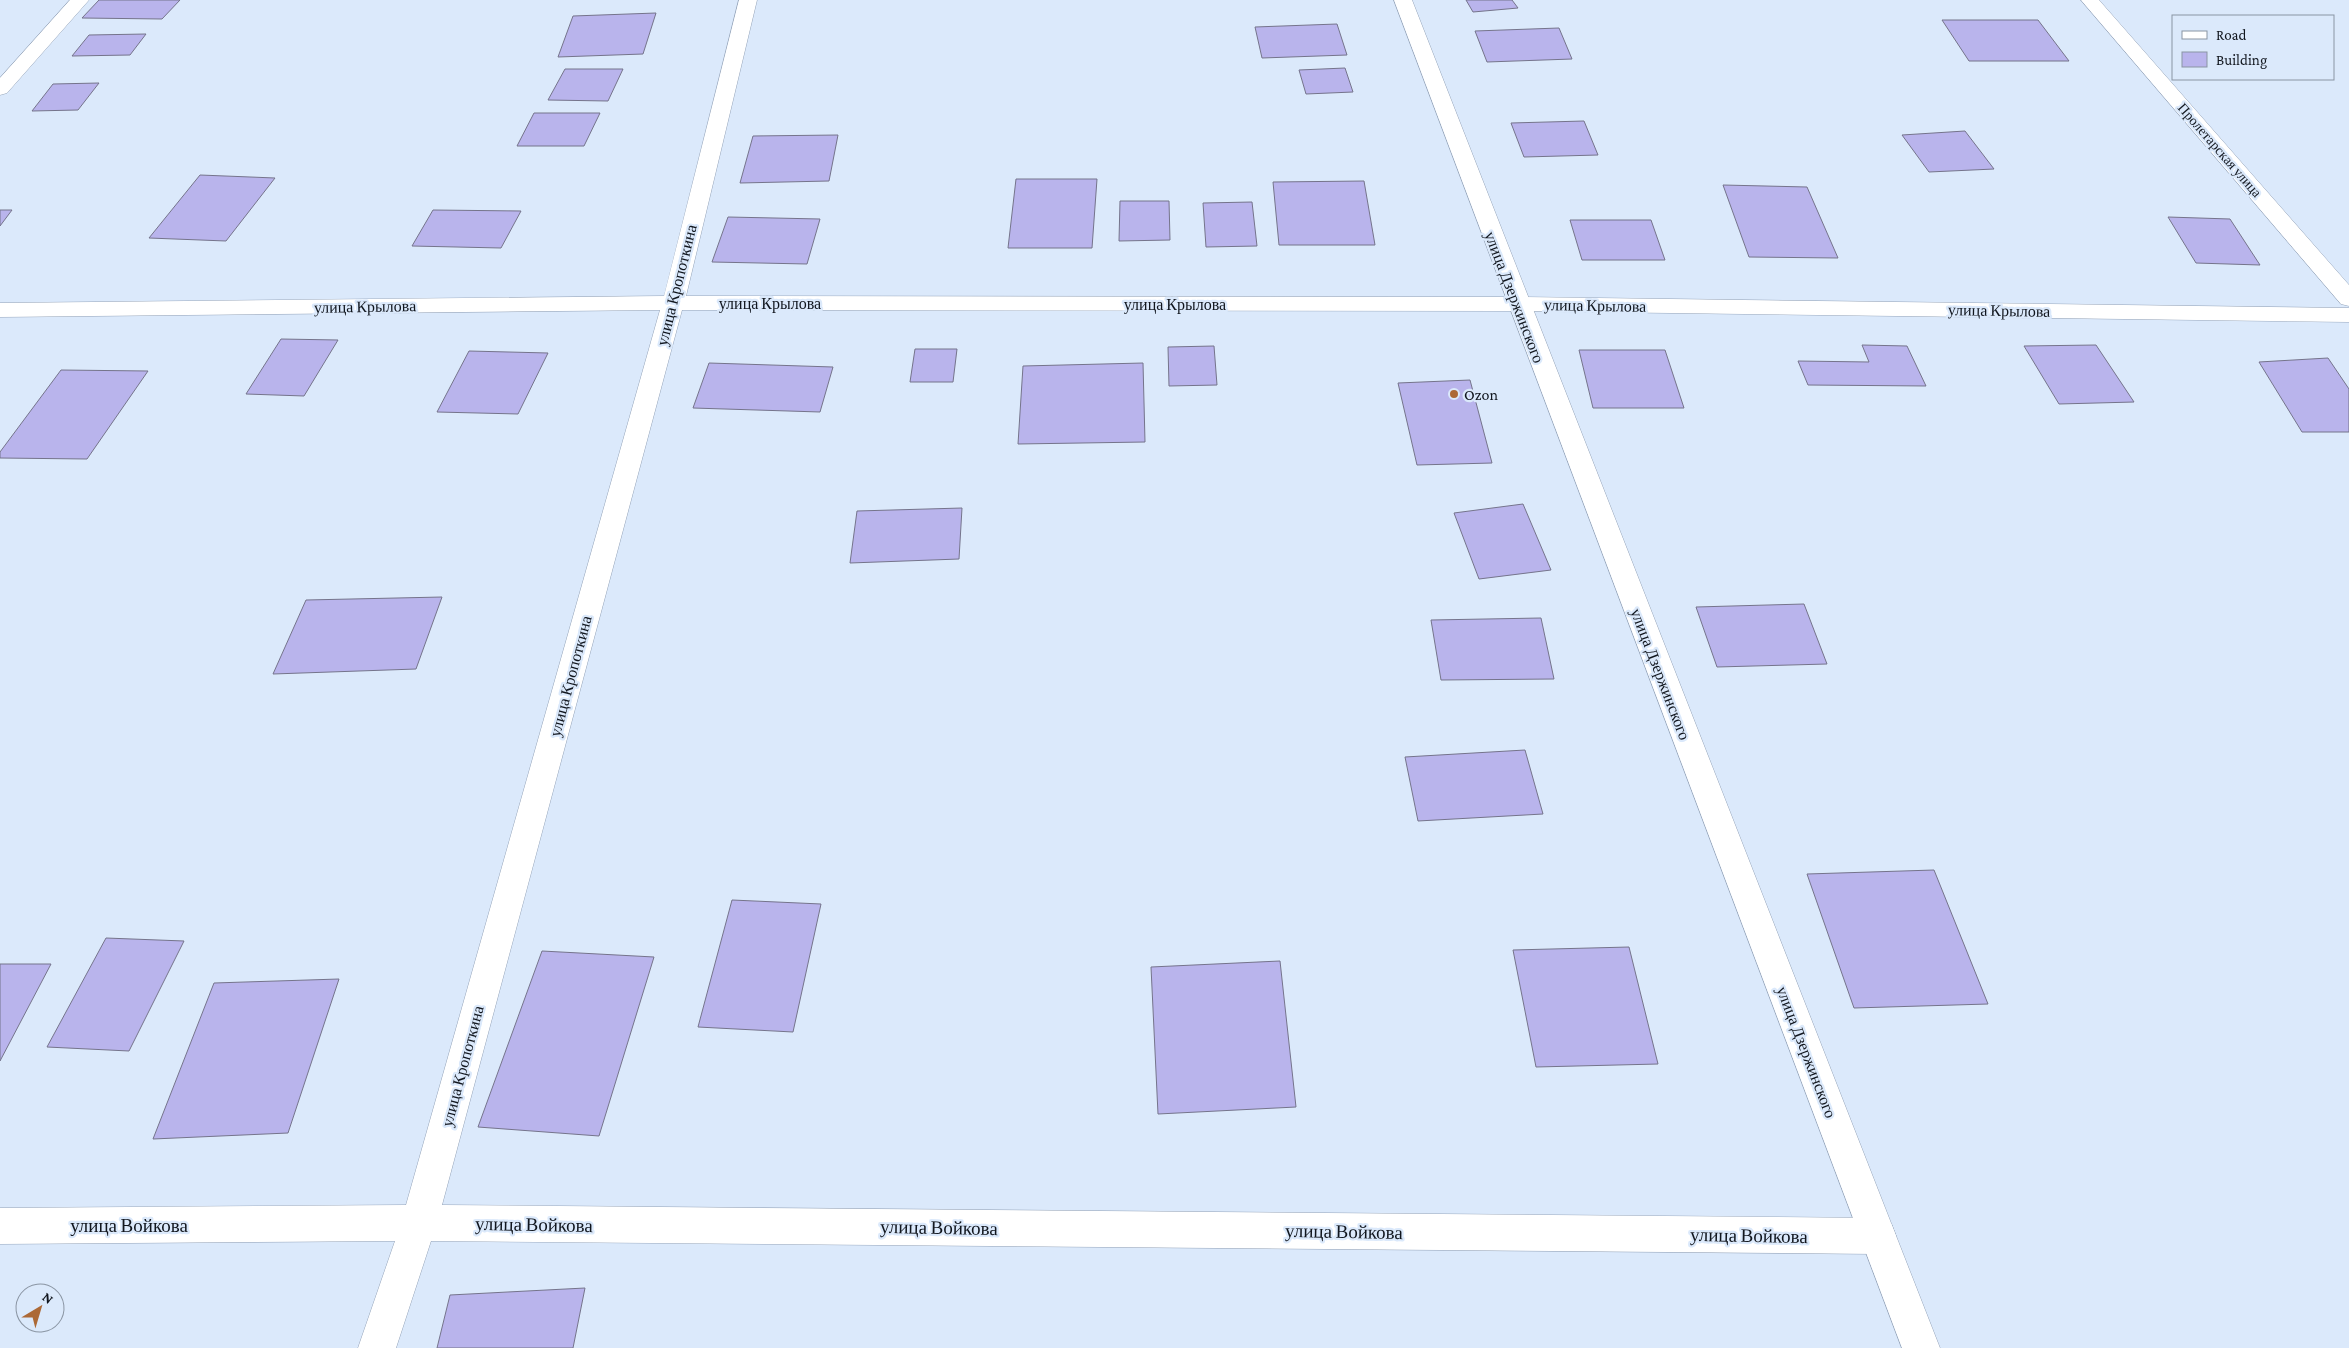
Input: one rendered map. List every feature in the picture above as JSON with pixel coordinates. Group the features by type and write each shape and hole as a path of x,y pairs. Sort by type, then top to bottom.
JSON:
{"street":[{"path":"0,88 80,0"},
{"name":"улица Кропоткина","path":"377,1348 419,1222 672,303 748,0"},
{"name":"улица Дзержинского","path":"1403,0 1518,304 1921,1348"},
{"name":"Пролетарская улица","path":"2090,0 2349,299"},
{"name":"улица Крылова","path":"0,310 672,303 1518,304 2349,315"},
{"name":"улица Войкова","path":"0,1226 419,1222 1878,1236"}],"building":[{"path":"99,0 180,0 162,19 82,18"},
{"path":"1466,0 1512,0 1518,8 1473,12"},
{"path":"656,13 643,54 558,57 573,16"},
{"path":"1942,20 2038,20 2069,61 1969,61"},
{"path":"1337,24 1347,55 1262,58 1255,27"},
{"path":"1559,28 1572,59 1487,62 1475,31"},
{"path":"146,34 130,55 72,56 89,35"},
{"path":"1345,68 1353,92 1306,94 1299,70"},
{"path":"565,69 623,69 608,101 548,100"},
{"path":"99,83 78,110 32,111 53,84"},
{"path":"534,113 600,113 584,146 517,146"},
{"path":"1584,121 1598,155 1524,157 1511,123"},
{"path":"1965,131 1994,169 1929,172 1902,135"},
{"path":"838,135 829,181 740,183 753,136"},
{"path":"200,175 275,178 226,241 149,238"},
{"path":"1016,179 1097,179 1092,248 1008,248"},
{"path":"1364,181 1375,245 1279,245 1273,182"},
{"path":"1723,185 1807,187 1838,258 1749,257"},
{"path":"1120,201 1169,201 1170,240 1119,241"},
{"path":"1252,202 1257,246 1206,247 1203,203"},
{"path":"0,210 12,210 0,226"},
{"path":"433,210 521,211 501,248 412,246"},
{"path":"728,217 820,219 807,264 712,262"},
{"path":"2168,217 2230,219 2260,265 2196,263"},
{"path":"1570,220 1651,220 1665,260 1582,260"},
{"path":"281,339 338,340 304,396 246,394"},
{"path":"1862,345 1907,346 1926,386 1808,385 1798,361 1869,362"},
{"path":"2096,345 2134,402 2059,404 2024,346"},
{"path":"1214,346 1217,385 1169,386 1168,347"},
{"path":"915,349 957,349 953,382 910,382"},
{"path":"1579,350 1665,350 1684,408 1593,408"},
{"path":"469,351 548,353 518,414 437,412"},
{"path":"2328,358 2349,389 2349,432 2302,432 2259,362"},
{"path":"709,363 833,367 820,412 693,408"},
{"path":"1143,363 1145,442 1018,444 1023,366"},
{"path":"61,370 148,371 87,459 0,458 0,452"},
{"path":"1470,380 1492,463 1417,465 1398,383"},
{"path":"1523,504 1551,570 1479,579 1454,513"},
{"path":"962,508 959,559 850,563 857,511"},
{"path":"442,597 416,669 273,674 306,600"},
{"path":"1804,604 1827,664 1717,667 1696,607"},
{"path":"1541,618 1554,679 1441,680 1431,620"},
{"path":"1525,750 1543,814 1418,821 1405,757"},
{"path":"1934,870 1988,1004 1854,1008 1807,874"},
{"path":"732,900 821,904 793,1032 698,1027"},
{"path":"106,938 184,941 129,1051 47,1047"},
{"path":"1629,947 1658,1064 1536,1067 1513,950"},
{"path":"542,951 654,957 599,1136 478,1127"},
{"path":"1280,961 1296,1107 1158,1114 1151,967"},
{"path":"0,964 51,964 0,1061"},
{"path":"339,979 288,1133 153,1139 214,983"},
{"path":"585,1288 573,1348 437,1348 450,1295"}],"place":[{"name":"Ozon","path":"1454,394"}]}
